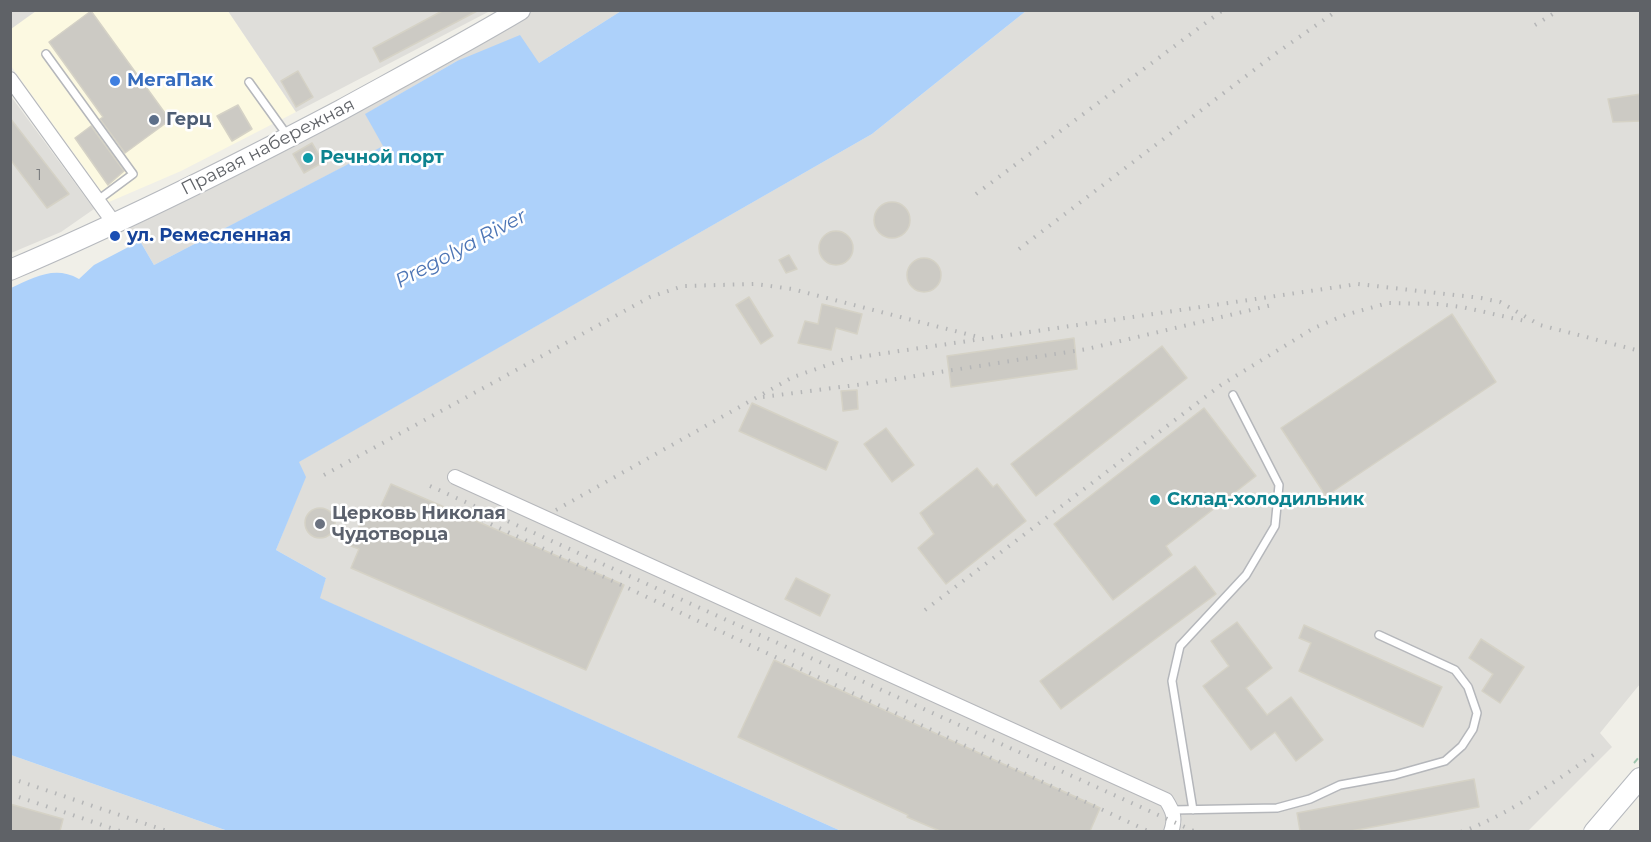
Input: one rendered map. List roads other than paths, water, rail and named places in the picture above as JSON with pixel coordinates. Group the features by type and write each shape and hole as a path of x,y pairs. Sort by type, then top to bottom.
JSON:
{"main road":[{"name":"Правая набережная","path":"10,270 72,243 289,138 456,48 519,11"},
{"path":"1594,831 1641,778"}],"street":[{"path":"10,79 114,222"},
{"path":"455,477 1166,800 1173,810 1174,823 1171,831"}],"lane":[{"path":"45,54 133,174 98,200"},
{"path":"249,81 289,138"},
{"path":"1193,810 1172,681 1180,646 1246,575 1275,526 1279,485 1233,395"},
{"path":"1173,810 1277,808 1310,799 1340,785 1395,775 1445,761 1462,746 1473,729 1477,713 1467,687 1455,670 1379,635"}],"water":[{"name":"Pregolya River","path":"621,11 1026,11 872,134 299,462 306,477 276,550 326,578 320,598 841,831 228,831 11,755 11,288 44,274 61,273 79,279 94,265 140,241 154,265 383,146 365,114 457,61 520,35 539,63"}],"railway":[{"path":"976,194 1223,10"},
{"path":"1019,249 1275,54 1338,10"},
{"path":"1535,25 1559,10"},
{"path":"324,475 650,297 683,286 755,284 792,289 982,338"},
{"path":"556,510 793,377 845,359 1358,284 1500,302 1540,325 1640,351"},
{"path":"925,610 1221,385 1314,328 1345,315 1388,303 1462,307 1525,321"},
{"path":"763,397 864,384 1087,349 1276,304"},
{"path":"430,486 1196,832"},
{"path":"465,512 1150,832"},
{"path":"1461,832 1514,807 1596,753"},
{"path":"10,778 170,832"},
{"path":"10,794 123,832"}],"place":[{"name":"МегаПак","path":"115,81"},
{"name":"Герц","path":"154,120"},
{"name":"Речной порт","path":"308,158"},
{"name":"ул. Ремесленная","path":"115,236"},
{"name":"Склад-холодильник","path":"1155,500"},
{"name":"Церковь Николая Чудотворца","path":"320,524"}]}
